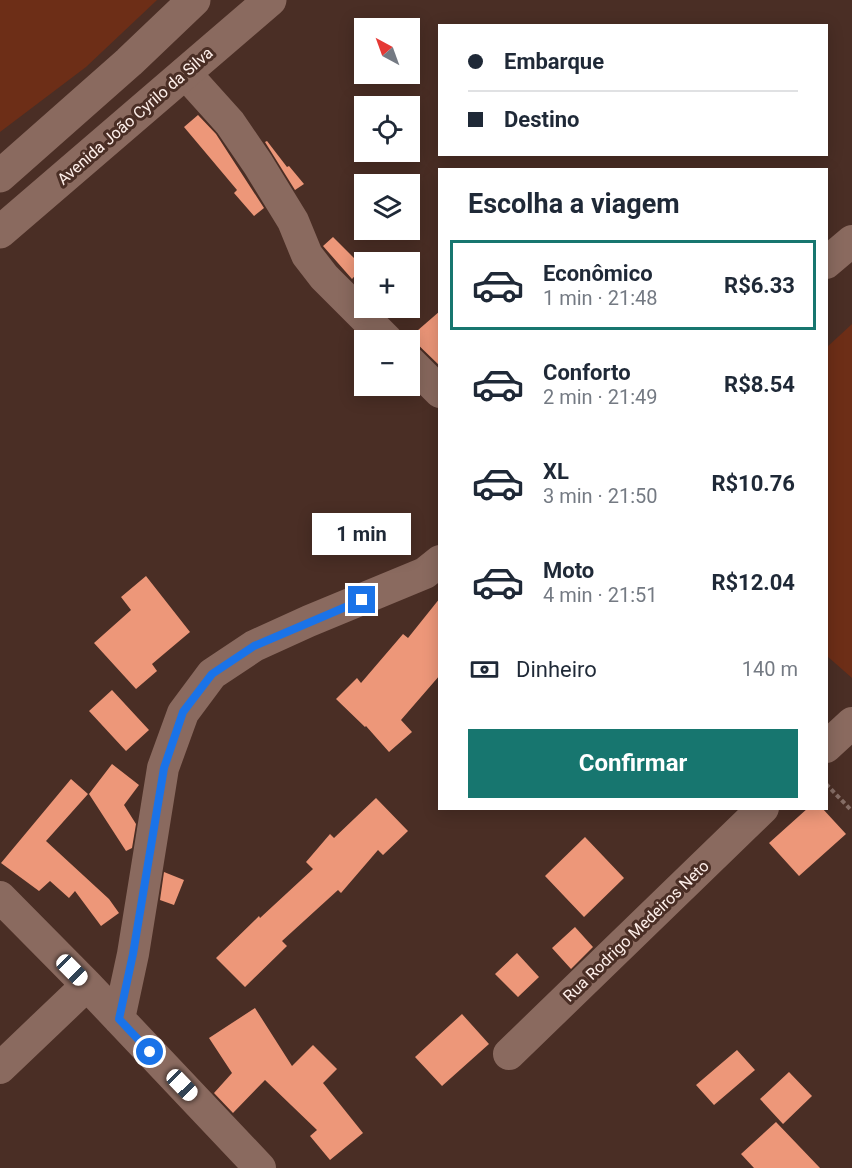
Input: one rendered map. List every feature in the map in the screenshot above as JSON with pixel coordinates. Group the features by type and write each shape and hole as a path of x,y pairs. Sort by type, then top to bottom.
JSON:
{"street":[{"path":"0,176 129,62 194,0"},
{"name":"Avenida João Cyrilo da Silva","path":"0,232 270,0"},
{"path":"185,73 230,123 258,164 293,221 307,255 324,277 377,330"},
{"path":"828,261 852,241"},
{"path":"420,372 438,390"},
{"path":"119,1019 133,954 164,768 183,712 212,674 254,646 425,573 438,563"},
{"path":"828,745 852,723"},
{"name":"Rua Rodrigo Medeiros Neto","path":"509,1054 761,810"},
{"path":"0,897 87,985 260,1168"},
{"path":"0,1068 87,985"}],"path":[{"path":"828,786 852,810"}],"shaded area":[{"path":"0,0 157,0 86,67 0,132"},
{"path":"852,324 852,678 828,657 828,346"}],"building":[{"path":"198,115 216,134 264,208 254,216 234,193 237,190 184,127"},
{"path":"267,141 304,184 295,190 265,142"},
{"path":"333,237 354,258 352,279 323,246"},
{"path":"438,313 438,364 420,347 420,330 418,330"},
{"path":"146,576 190,632 152,664 157,671 136,689 94,643 131,610 121,597"},
{"path":"438,600 438,677 401,720 412,732 389,752 366,726 336,699 357,678 361,683 403,634 408,638"},
{"path":"112,690 149,730 126,751 89,711"},
{"path":"112,764 139,785 124,805 136,824 132,848 126,851 89,794"},
{"path":"71,779 88,794 46,841 109,899 119,913 101,926 75,891 69,898 50,881 39,891 1,863"},
{"path":"376,798 408,831 383,855 378,850 341,893 338,890 282,941 287,946 245,987 216,958 259,916 260,918 313,869 306,862 330,834 334,838"},
{"path":"806,810 824,810 846,834 799,876 769,843"},
{"path":"585,837 624,878 584,917 545,876"},
{"path":"164,872 184,880 174,905 160,900"},
{"path":"575,927 593,947 571,969 552,948"},
{"path":"517,953 539,977 518,997 495,974"},
{"path":"255,1008 292,1066 313,1045 337,1069 323,1083 363,1133 330,1160 310,1136 317,1130 265,1080 233,1113 214,1093 232,1073 209,1038"},
{"path":"462,1014 489,1044 442,1086 415,1057"},
{"path":"737,1050 755,1070 714,1105 696,1085"},
{"path":"789,1072 812,1096 783,1124 760,1099"},
{"path":"776,1122 820,1168 754,1168 741,1154"}],"route":[{"path":"150,1052 119,1019 133,954 164,768 183,712 212,674 254,646 362,600"}]}
